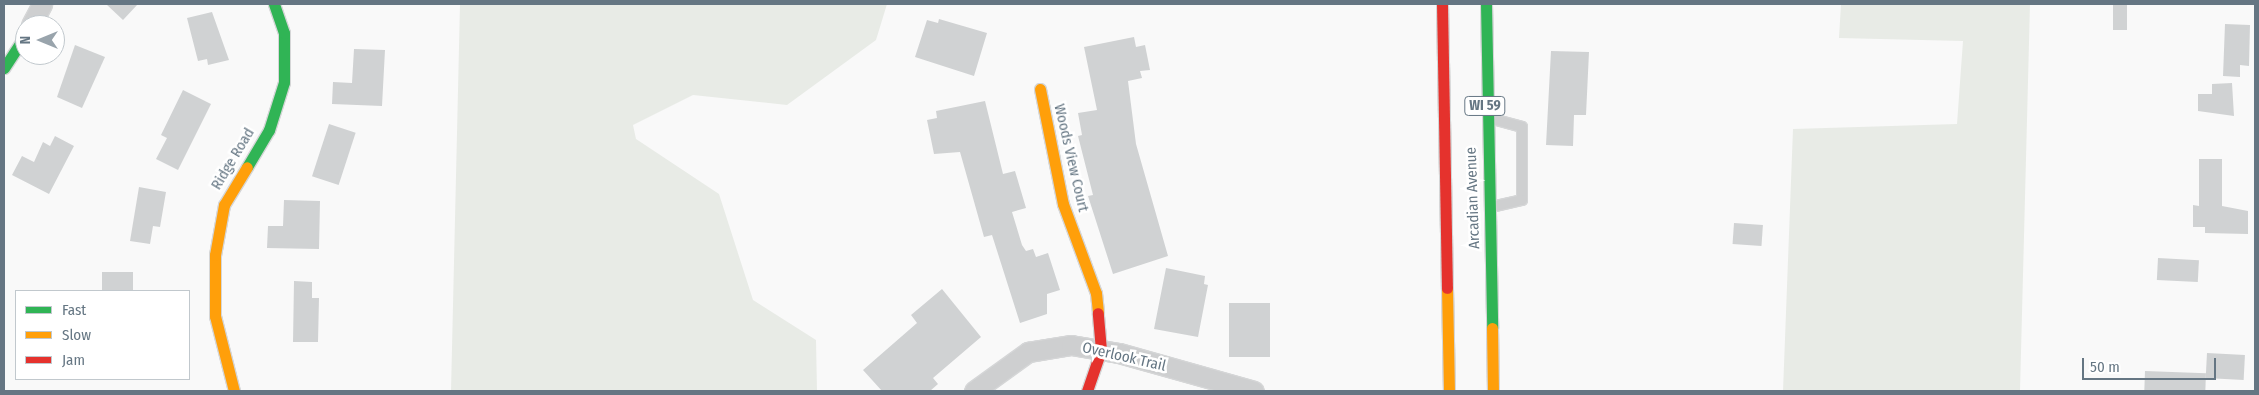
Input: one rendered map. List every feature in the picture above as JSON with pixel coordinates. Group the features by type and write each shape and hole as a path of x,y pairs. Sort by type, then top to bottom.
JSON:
{"main road":[{"name":"Ridge Road","path":"234,391 215,316 215,255 224,206 269,130 284,82 284,33 274,4"},
{"name":"Arcadian Avenue","path":"1442,4 1449,391"},
{"name":"Arcadian Avenue","path":"1486,4 1484,207 1493,391"},
{"path":"4,68 15,51"},
{"name":"Woods View Court","path":"1040,88 1063,204 1096,292 1100,350"},
{"path":"1445,208 1462,208"},
{"path":"1087,391 1100,350"}],"street":[{"name":"Overlook Trail","path":"974,391 1028,352 1071,345 1100,350 1254,391"}],"lane":[{"path":"1484,207 1522,200 1522,128 1486,118"}],"shaded area":[{"path":"460,4 887,4 876,40 787,105 693,95 633,125 636,139 719,194 753,300 816,340 817,391 451,391"},
{"path":"1841,4 2030,4 2020,391 1783,391 1793,129 1957,124 1963,41 1839,38"}],"building":[{"path":"106,4 138,4 123,20"},
{"path":"2113,4 2127,4 2127,30 2113,30"},
{"path":"212,12 229,60 208,65 207,59 198,61 187,18"},
{"path":"939,19 987,33 974,76 915,57 927,20 938,23"},
{"path":"2225,24 2250,25 2249,66 2240,65 2240,77 2223,76"},
{"path":"1134,37 1136,47 1145,45 1150,70 1140,71 1142,78 1128,81 1136,144 1168,256 1113,274 1088,196 1093,195 1078,136 1082,135 1078,113 1097,110 1084,47"},
{"path":"75,45 105,57 82,108 57,97"},
{"path":"354,49 385,50 382,106 332,104 333,82 352,83"},
{"path":"1551,51 1589,52 1586,115 1574,115 1573,146 1546,145"},
{"path":"2232,83 2234,116 2198,111 2198,94 2212,94 2212,84"},
{"path":"183,90 211,104 178,170 156,159 167,138 161,135"},
{"path":"985,101 1003,174 1015,171 1026,208 1012,212 1022,245 1026,251 1033,249 1036,257 1048,253 1060,290 1047,294 1047,314 1020,323 992,235 984,237 960,152 934,154 927,120 937,118 936,111"},
{"path":"329,124 356,133 339,185 312,176"},
{"path":"55,136 74,146 49,194 12,175 22,156 34,162 43,142 50,146"},
{"path":"2199,159 2222,159 2222,206 2248,211 2248,234 2205,233 2205,227 2193,227 2193,205 2199,206"},
{"path":"139,187 166,192 160,227 153,226 150,244 130,241"},
{"path":"284,200 320,201 319,249 267,248 268,226 283,226"},
{"path":"1734,223 1763,225 1761,246 1733,244"},
{"path":"2158,258 2199,260 2198,282 2157,280"},
{"path":"1166,268 1205,276 1204,284 1208,285 1198,337 1154,329"},
{"path":"102,272 133,272 133,290 102,290"},
{"path":"294,281 312,282 312,298 319,298 318,342 293,342"},
{"path":"942,289 981,337 933,378 938,384 930,391 882,391 863,370 917,323 911,315"},
{"path":"1229,303 1270,303 1270,357 1229,357"},
{"path":"2207,353 2245,355 2244,380 2206,378"},
{"path":"2145,371 2206,373 2205,391 2144,391"}],"traffic: fast":[{"path":"247,167 269,130 284,82 284,33 274,4"},
{"path":"1486,4 1492,328"},
{"path":"4,68 15,51"}],"traffic: slow":[{"path":"1040,89 1063,204 1096,293 1098,313"},
{"path":"234,391 215,316 215,255 224,205 247,167"},
{"path":"1447,288 1449,391"},
{"path":"1492,328 1493,391"}],"traffic: jam":[{"path":"1442,4 1447,288"},
{"path":"1087,391 1101,350 1098,313"}]}
